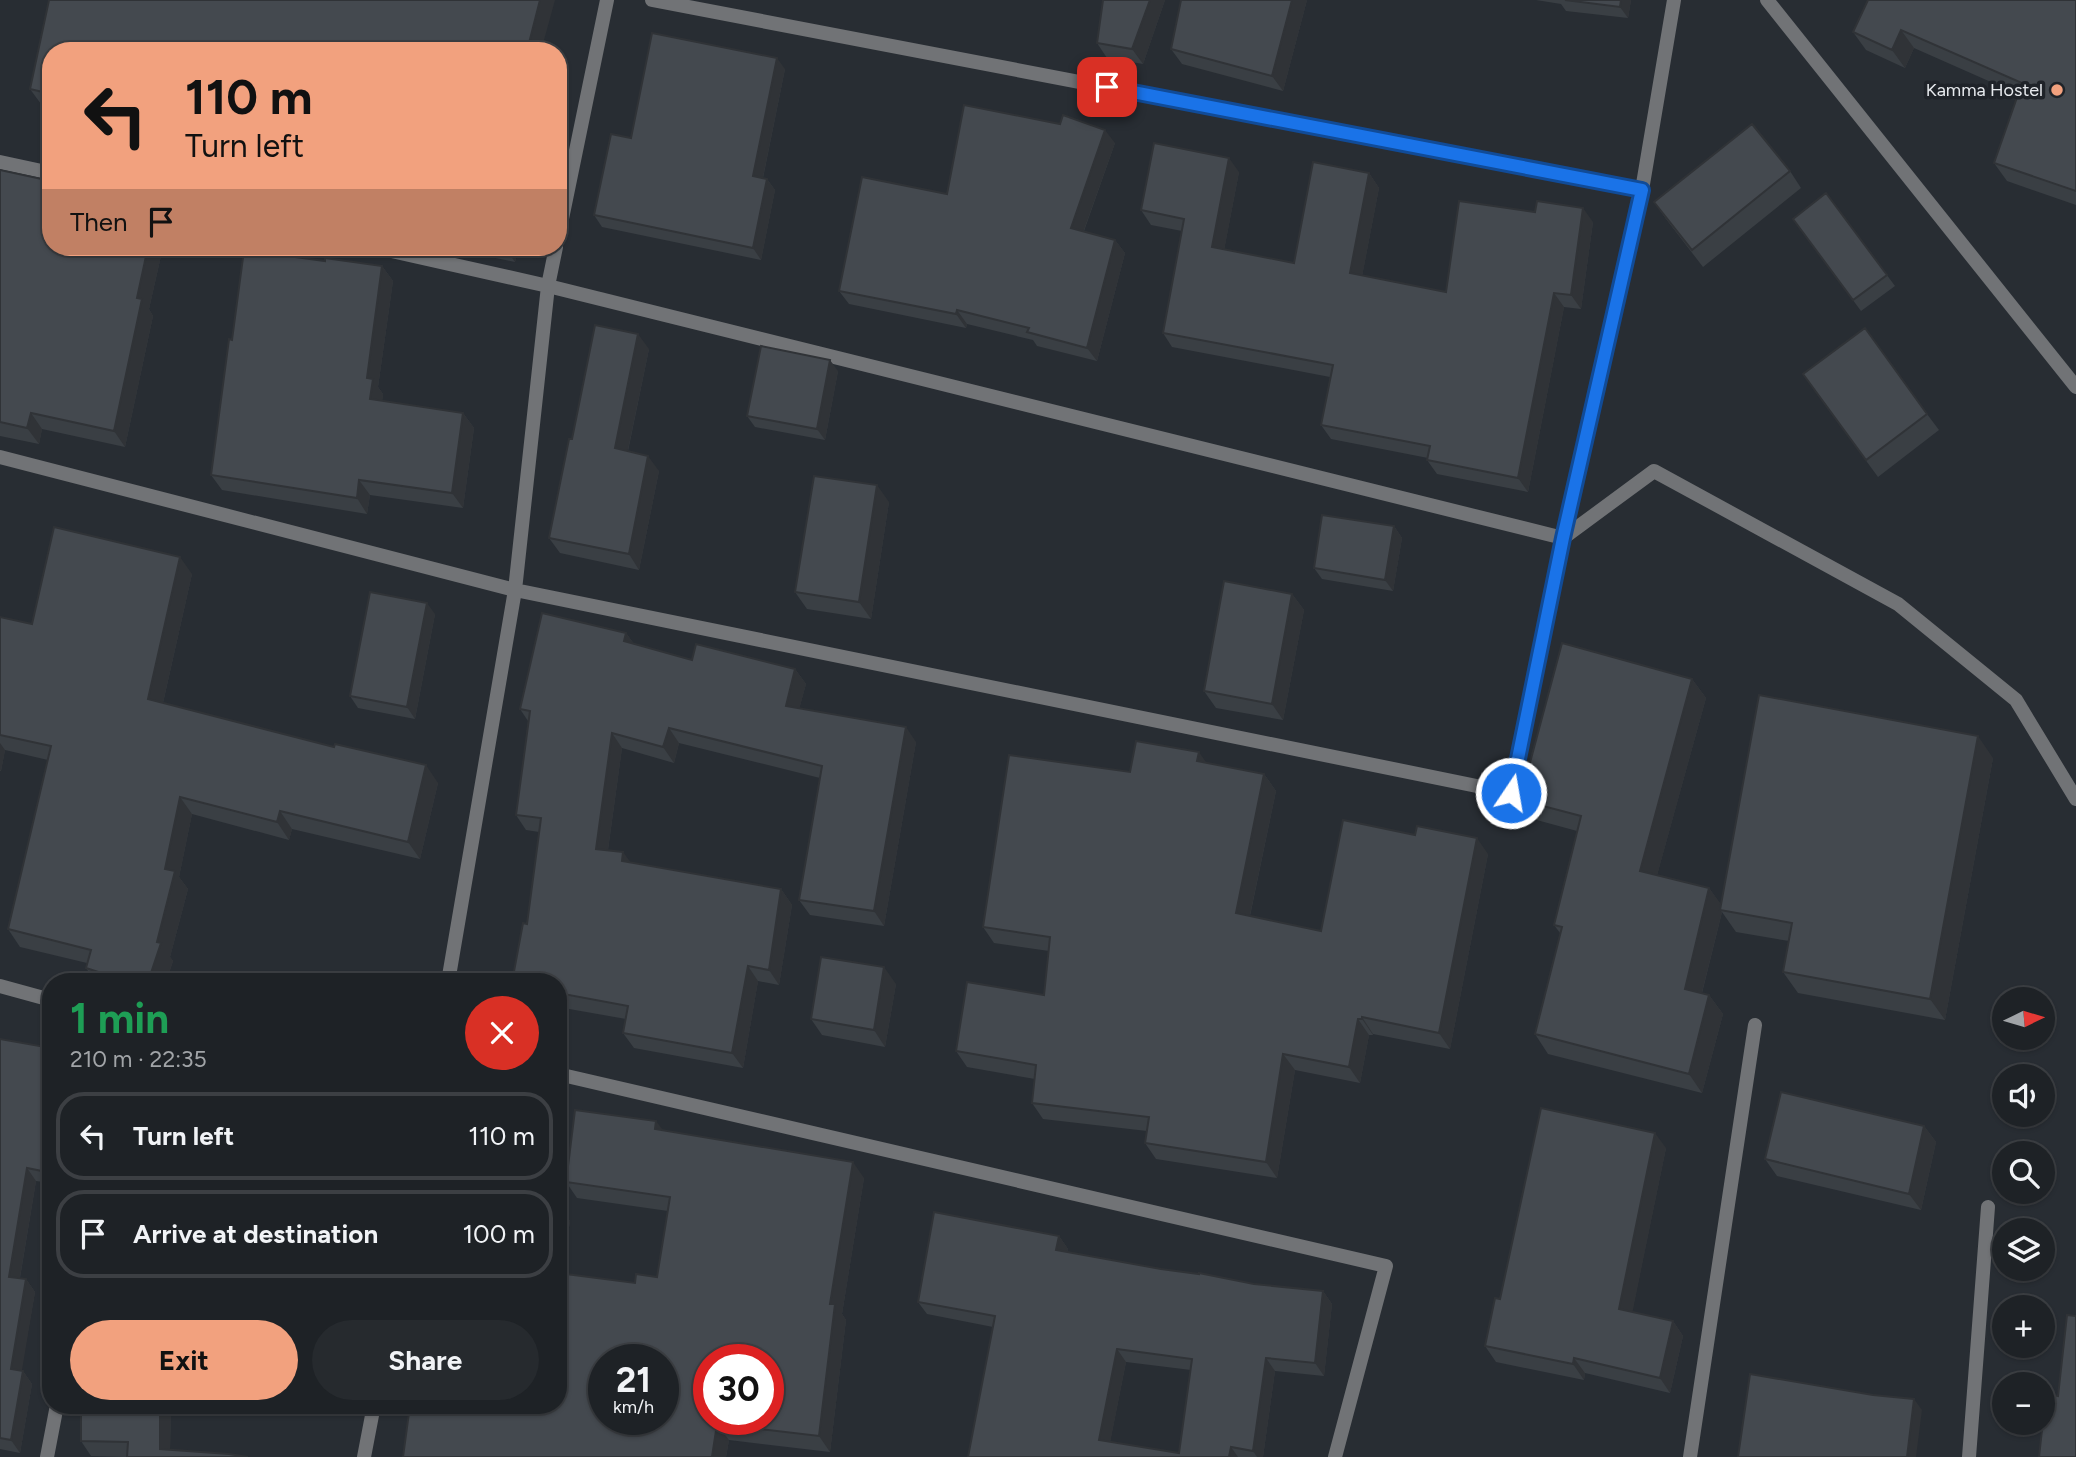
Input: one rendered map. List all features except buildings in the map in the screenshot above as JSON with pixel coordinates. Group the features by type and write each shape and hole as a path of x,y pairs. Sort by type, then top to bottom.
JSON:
{"street":[{"path":"567,194 607,0"},
{"path":"652,0 1642,190"},
{"path":"0,457 515,590 1511,793 1563,538 1642,190 1674,0"},
{"path":"1767,0 2076,387"},
{"path":"0,162 42,171"},
{"path":"414,256 548,286 1563,538"},
{"path":"450,973 515,590 548,286 554,256"},
{"path":"1563,538 1654,471 1898,604 2016,700 2076,799"},
{"path":"0,986 42,998"},
{"path":"1690,1457 1755,1025"},
{"path":"567,1076 1386,1266 1335,1457"},
{"path":"1969,1457 1989,1207"},
{"path":"47,1457 55,1414"},
{"path":"364,1457 372,1414"}],"place":[{"name":"Kamma Hostel","path":"2057,90"}],"route":[{"path":"1107,87 1642,190 1563,538 1511,793"}]}
